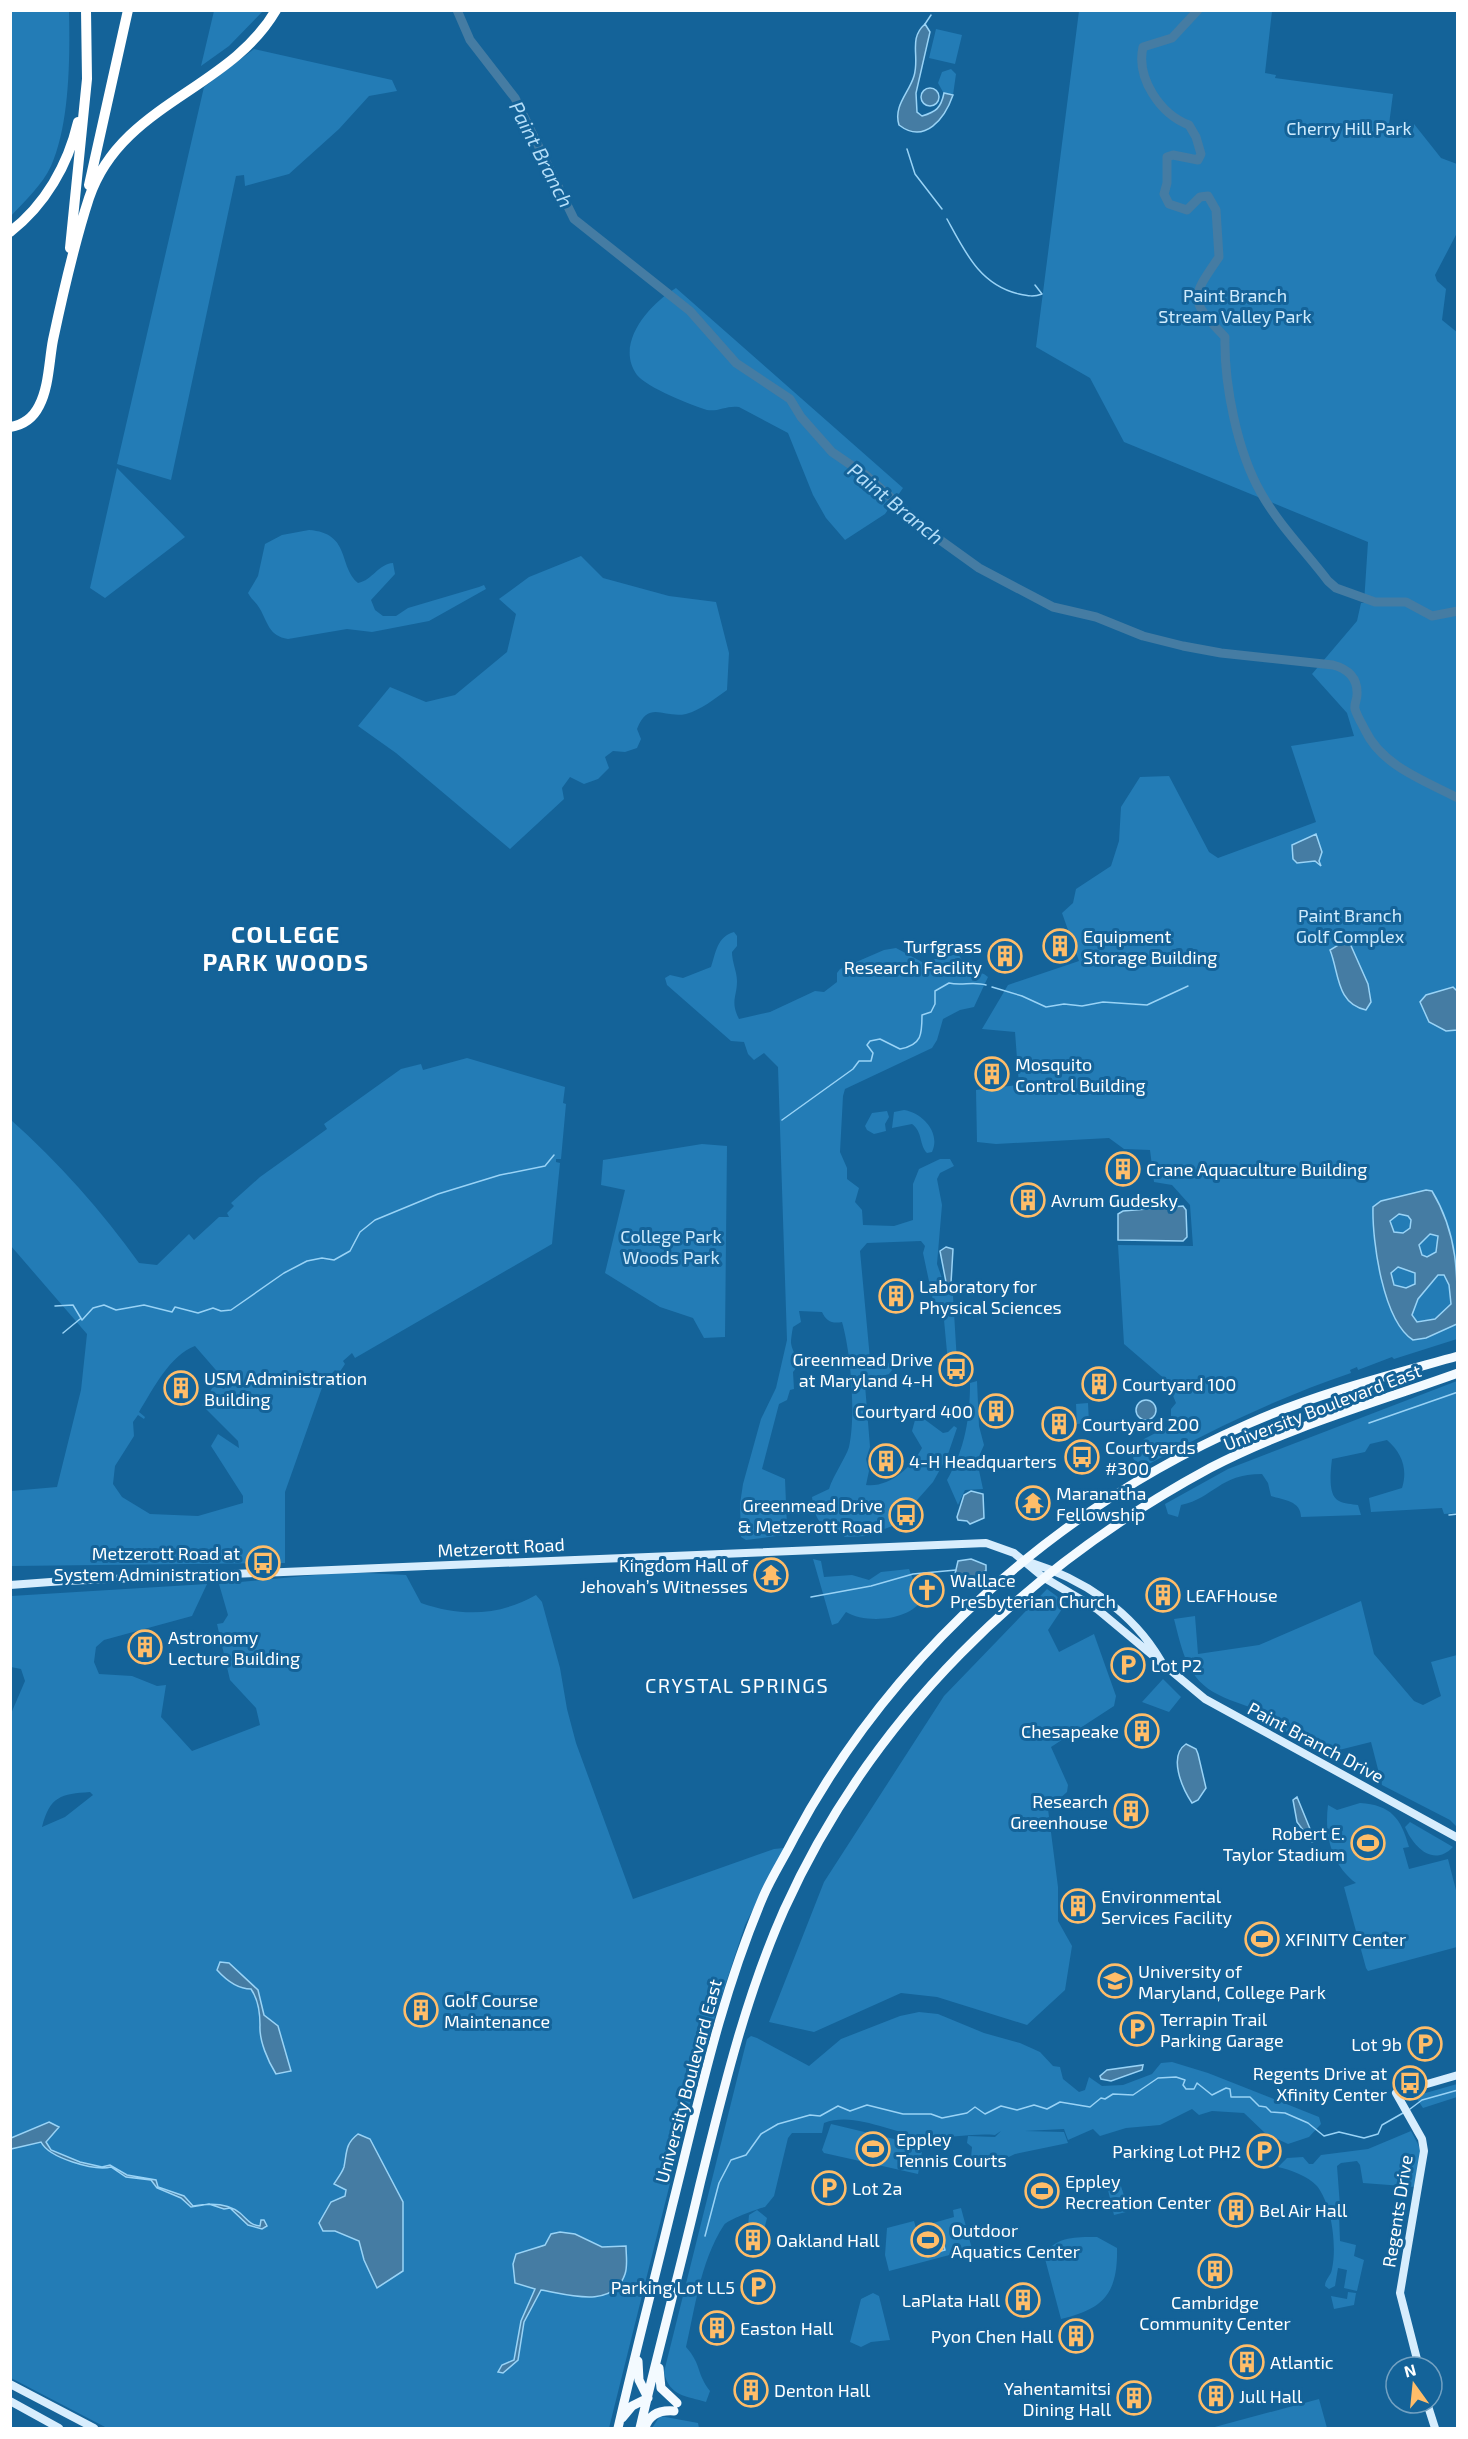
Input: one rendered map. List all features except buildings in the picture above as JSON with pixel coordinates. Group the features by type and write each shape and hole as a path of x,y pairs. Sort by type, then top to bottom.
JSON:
{"highway":[{"path":"10,232 31,213 51,187 74,138 81,99 85,10"},
{"path":"10,426 23,423 33,414 42,400 68,260 87,79 85,10"},
{"path":"55,328 80,230 128,10"},
{"path":"80,230 101,171 125,138 240,54 263,31 276,10"}],"main road":[{"name":"University Boulevard East","path":"618,2428 709,2052 732,1978 767,1889 833,1771 879,1708 954,1625 1025,1561 1075,1521 1129,1485 1170,1461 1282,1409 1458,1356"},
{"name":"University Boulevard East","path":"640,2428 741,2025 784,1910 827,1827 889,1736 961,1651 1003,1611 1052,1569 1126,1517 1212,1467 1292,1432 1458,1373"},
{"path":"1129,1485 1132,1480 1131,1470"},
{"path":"618,2428 630,2407 648,2398 638,2376 639,2338"},
{"path":"645,2428 647,2422 656,2413 676,2407 660,2386 660,2349"}],"street":[{"name":"Metzerott Road","path":"10,1585 952,1542 1006,1548 1025,1561"},
{"name":"Paint Branch Drive","path":"1025,1561 1052,1569 1087,1588 1122,1612 1147,1637 1164,1667"},
{"name":"Paint Branch Drive","path":"1025,1561 1043,1577 1097,1609 1204,1699 1458,1838"},
{"name":"Regents Drive","path":"1416,2355 1400,2293 1424,2151 1422,2139 1396,2093 1458,2075"},
{"path":"10,2384 94,2428"},
{"path":"10,2401 59,2428"}],"green space":[{"path":"11,10 69,11 69,69 62,130 51,166 33,192 11,216"},
{"path":"214,11 263,11 229,46 201,66"},
{"path":"1079,11 1272,11 1265,73 1276,75 1275,78 1393,94 1388,132 1412,136 1414,124 1441,158 1457,164 1457,233 1435,275 1437,281 1446,289 1442,320 1458,333 1457,1339 1394,1359 1392,1357 1358,1370 1357,1367 1350,1370 1351,1373 1244,1416 1140,1469 1133,1458 1144,1439 1171,1425 1171,1409 1176,1403 1167,1381 1124,1344 1118,1245 1193,1246 1190,1205 1172,1185 1154,1182 1150,1150 1124,1149 1109,1138 996,1144 977,1142 976,1090 1019,1085 1015,1032 982,1029 1008,985 1079,961 1062,913 1073,903 1076,889 1111,866 1119,841 1121,807 1140,777 1169,776 1209,852 1218,858 1316,822 1291,746 1354,736 1347,713 1312,674 1357,621 1361,603 1364,603 1368,542 1124,442 1090,378 1036,347"},
{"path":"936,29 962,35 955,64 929,58"},
{"path":"254,49 392,80 397,91 369,96 339,129 289,174 245,186 244,175 236,176 171,480 117,464 204,87"},
{"path":"951,69 956,74 953,95 943,92 938,83 942,72"},
{"path":"676,288 903,488 885,514 845,540 826,518 813,495 788,433 739,407 707,410 691,405 659,390 637,375 631,363 632,338 646,314"},
{"path":"117,468 185,537 105,598 90,588"},
{"path":"309,530 322,532 332,537 342,551 352,576 358,583 368,579 383,566 393,563 395,574 371,600 375,610 383,616 396,616 408,608 484,585 486,589 429,621 372,632 347,629 288,639 282,637 273,632 248,593 258,576 265,544 282,535"},
{"path":"581,556 603,578 669,596 716,602 729,653 727,690 702,707 686,714 652,712 647,715 637,729 641,739 637,748 625,752 613,751 605,757 609,768 598,779 584,784 570,777 562,788 564,799 510,849 396,753 358,726 390,687 426,702 455,695 507,652 516,614 499,599 529,577"},
{"path":"734,932 737,936 737,946 732,952 737,981 734,1003 739,1019 770,1012 815,991 824,992 837,982 837,973 840,969 884,950 896,948 922,962 958,954 969,970 988,977 974,1007 960,1010 943,1019 937,1040 932,1048 845,1089 843,1096 840,1152 847,1168 847,1179 859,1188 855,1202 862,1210 863,1225 894,1226 913,1220 913,1184 919,1169 940,1159 950,1159 954,1166 940,1173 937,1179 942,1205 937,1264 943,1281 953,1296 957,1362 954,1366 950,1367 948,1363 944,1320 933,1300 923,1253 925,1246 921,1241 867,1243 860,1251 870,1359 888,1362 892,1370 889,1374 868,1380 865,1385 870,1447 866,1459 869,1471 866,1485 891,1480 906,1469 918,1455 922,1448 912,1431 915,1420 924,1419 943,1433 948,1432 954,1426 957,1428 947,1457 933,1482 895,1525 866,1536 845,1537 822,1523 816,1516 812,1497 829,1489 849,1447 852,1384 842,1322 830,1321 822,1312 799,1311 801,1322 793,1327 791,1341 797,1361 793,1372 794,1389 790,1390 787,1400 779,1404 762,1469 785,1479 787,1527 784,1535 746,1540 741,1537 740,1504 743,1484 761,1419 776,1388 787,1340 778,1067 764,1053 754,1060 748,1054 744,1042 731,1041 667,985 665,978 670,975 683,978 711,967 721,941"},
{"path":"467,1058 565,1087 563,1103 566,1104 561,1159 556,1159 556,1162 560,1163 552,1244 355,1358 352,1353 343,1361 345,1364 339,1373 335,1370 324,1382 285,1492 285,1563 11,1566 11,1491 57,1487 81,1390 87,1334 11,1246 11,1120 79,1188 139,1263 157,1265 189,1234 194,1240 219,1217 229,1217 227,1213 234,1206 231,1203 260,1177 327,1129 324,1124 401,1069 421,1064 423,1070","holes":["195,1346 228,1384 224,1389 214,1385 202,1405 238,1441 239,1448 218,1434 211,1446 243,1496 243,1503 198,1516 150,1514 122,1497 113,1484 115,1466 134,1436 133,1422 138,1415 144,1419 145,1417 139,1412 170,1365 186,1350"]},
{"path":"904,1110 918,1115 932,1131 934,1145 932,1152 927,1153 918,1131 912,1124 892,1128 894,1112"},
{"path":"887,1111 889,1117 885,1124 886,1131 874,1134 867,1130 865,1126 872,1113"},
{"name":"College Park Woods Park","path":"702,1144 727,1146 725,1337 704,1338 693,1318 660,1307 605,1273 625,1190 601,1185 603,1160"},
{"path":"977,1381 979,1426 984,1445 977,1461 983,1489 965,1490 958,1505 947,1480 958,1457 965,1433 970,1383"},
{"path":"1457,1381 1457,1513 1444,1514 1442,1508 1371,1512 1369,1498 1402,1488 1404,1481 1404,1468 1400,1456 1387,1440 1370,1444 1365,1452 1332,1459 1331,1488 1335,1498 1341,1502 1358,1505 1361,1515 1301,1517 1295,1504 1271,1496 1268,1483 1262,1474 1248,1475 1226,1482 1202,1497 1181,1505 1178,1517 1168,1514 1165,1504 1228,1469"},
{"path":"1088,1403 1089,1423 1077,1424 1076,1404"},
{"path":"813,1559 821,1561 824,1577 852,1575 869,1580 881,1572 909,1569 914,1582 920,1585 923,1598 909,1612 899,1616 876,1619 855,1616 846,1612 838,1623 832,1625"},
{"path":"347,1572 406,1575 421,1603 436,1608 465,1612 508,1607 536,1595 542,1602 560,1668 576,1743 633,1899 774,1849 784,1848 745,1925 701,2059 609,2428 107,2428 11,2378 10,1716 25,1681 21,1669 11,1667 11,1596 207,1584 192,1616 104,1640 96,1647 94,1662 99,1674 132,1676 157,1686 166,1685 161,1717 192,1751 260,1725 256,1708 230,1680 217,1624 223,1623 228,1615 219,1584","holes":["90,1792 93,1795 65,1817 42,1827 49,1809 58,1799 71,1794"]},
{"path":"1047,1589 1066,1603 1048,1630 1059,1652 1094,1634 1116,1696 1114,1706 1051,1747 1068,1785 1067,1792 1048,1809 1058,1887 1058,1921 1072,1946 1065,1990 1027,2025 937,1997 901,1993 814,2032 769,2022 824,1882 944,1696"},
{"path":"1361,1601 1374,1654 1414,1701 1423,1705 1441,1696 1431,1662 1457,1655 1457,1827 1450,1820 1382,1785 1371,1742 1323,1754 1299,1741 1256,1710 1208,1689 1193,1673 1183,1653 1174,1619 1195,1616 1198,1654 1259,1645"},
{"path":"1163,1679 1181,1697 1169,1712 1142,1702"},
{"path":"1360,1803 1387,1810 1398,1821 1409,1847 1403,1848 1409,1869 1448,1859 1457,1894 1457,1947 1368,1971 1344,1887 1356,1883 1341,1868 1336,1859 1327,1828 1328,1805 1337,1810"},
{"path":"1410,1822 1453,1847 1446,1853 1438,1855 1424,1852 1413,1841 1405,1827"},
{"path":"919,2012 938,2014 1040,2052 1053,2066 1060,2067 1063,2079 1079,2092 1085,2090 1089,2077 1102,2086 1123,2085 1152,2074 1161,2063 1172,2062 1208,2073 1319,2117 1321,2124 1309,2137 1288,2144 1265,2133 1244,2113 1212,2111 1199,2115 1192,2109 1160,2125 1126,2128 1100,2136 1093,2129 1068,2140 1064,2129 1025,2131 1064,2132 1068,2143 1015,2154 996,2163 971,2158 972,2147 967,2143 968,2136 995,2137 1001,2131 995,2135 926,2137 861,2121 836,2120 824,2123 822,2133 792,2133 788,2138 774,2196 765,2207 737,2217 724,2225 704,2268 686,2347 695,2359 710,2391 706,2402 675,2391 670,2386 664,2372 747,2039 751,2036 757,2038 809,2066 841,2039 900,2016"},
{"path":"1457,2084 1457,2097 1423,2108 1415,2096"},
{"name":"Eppley Tennis Courts","path":"831,2124 923,2146 918,2174 824,2153 822,2150"},
{"path":"1411,2131 1421,2150 1416,2187 1363,2183 1360,2165 1357,2161 1341,2163 1337,2166 1340,2206 1343,2211 1339,2214 1340,2241 1356,2245 1354,2256 1364,2260 1357,2291 1344,2288 1347,2270 1338,2268 1335,2286 1329,2289 1325,2284 1331,2271 1334,2249 1330,2215 1322,2194 1309,2179 1278,2167 1287,2158 1303,2157 1309,2164 1313,2164 1321,2155 1368,2149"},
{"path":"1118,2177 1128,2208 1126,2212 1114,2215 1107,2186 1110,2185 1109,2180"},
{"name":"Outdoor Aquatics Center","path":"961,2208 972,2249 889,2271 885,2255 887,2228 914,2221 916,2228 954,2217 953,2210"},
{"path":"757,2210 767,2218 764,2230 748,2226 749,2215"},
{"path":"1097,2237 1117,2248 1117,2264 1111,2288 1098,2304 1076,2315 1061,2319 1044,2255 1061,2241"},
{"path":"1348,2292 1356,2293 1354,2305 1334,2309 1331,2296 1347,2299"},
{"path":"873,2293 879,2296 890,2340 871,2342 861,2347 850,2342 861,2299"},
{"path":"1319,2399 1327,2428 1211,2428"},
{"path":"660,2416 698,2423 699,2428 652,2428"}],"shaded area":[{"path":"925,24 930,32 916,93 917,112 922,116 931,113 939,106 944,93 953,95 939,120 933,126 917,132 899,125 898,112 914,76 917,36"},
{"path":"930,88 936,91 939,97 936,103 930,106 924,103 921,97 924,91"},
{"path":"1316,834 1322,852 1319,861 1321,866 1315,861 1297,863 1293,859 1292,845"},
{"path":"1348,939 1368,984 1371,1002 1366,1010 1356,1007 1344,994 1330,950"},
{"path":"1453,987 1457,991 1457,1030 1446,1031 1429,1022 1420,1002 1426,995"},
{"path":"1426,1190 1432,1191 1441,1207 1452,1239 1457,1289 1457,1324 1426,1338 1413,1340 1394,1316 1381,1279 1377,1259 1373,1207 1381,1201","holes":["1399,1214 1408,1216 1411,1220 1410,1228 1403,1233 1394,1232 1390,1221","1430,1234 1438,1236 1436,1252 1427,1257 1422,1255 1419,1245","1398,1267 1415,1273 1415,1284 1406,1288 1394,1285 1391,1273","1438,1275 1444,1275 1449,1285 1451,1304 1435,1319 1417,1322 1412,1315 1418,1299"]},
{"path":"1183,1206 1186,1210 1187,1237 1183,1241 1118,1240 1118,1214 1123,1211"},
{"path":"946,1247 953,1249 951,1283 949,1284 946,1282 940,1251"},
{"path":"1146,1400 1153,1403 1156,1410 1153,1417 1146,1420 1139,1417 1136,1410 1139,1403"},
{"path":"971,1491 983,1494 984,1518 970,1524 967,1521 958,1520 957,1517 964,1495"},
{"path":"971,1559 986,1565 986,1571 979,1573 978,1577 971,1577 966,1584 960,1579 960,1575 955,1574 958,1561"},
{"path":"1186,1744 1196,1749 1206,1788 1198,1800 1192,1803 1184,1789 1177,1764 1181,1749"},
{"path":"1297,1797 1315,1841 1312,1842 1297,1822 1293,1800"},
{"path":"220,1962 229,1963 258,1990 264,2015 278,2026 291,2071 276,2074 263,2044 259,2011 251,1989 236,1986 224,1977 217,1970"},
{"path":"1143,2065 1142,2070 1111,2081 1101,2079 1100,2076 1107,2070"},
{"path":"49,2122 59,2127 46,2142 51,2150 80,2162 102,2167 110,2165 127,2175 156,2180 158,2187 184,2196 193,2206 208,2204 191,2207 181,2198 157,2188 151,2180 126,2177 111,2167 103,2168 94,2167 73,2162 53,2153 41,2142 11,2149 11,2138"},
{"path":"358,2134 370,2139 403,2202 403,2271 377,2288 364,2260 359,2241 335,2231 323,2231 319,2223 331,2202 345,2196 346,2190 334,2184 344,2167 349,2145"},
{"path":"209,2204 218,2204 235,2209 249,2221 260,2226 261,2220 264,2220 267,2226 262,2229 248,2225 230,2208 224,2209"},
{"path":"940,2230 945,2250 934,2253 932,2244 924,2246 921,2232"},
{"path":"560,2232 575,2234 602,2247 626,2246 625,2274 619,2285 600,2296 575,2296 541,2290 524,2322 518,2360 503,2373 498,2372 502,2365 514,2360 521,2321 535,2289 515,2283 513,2264 516,2254 545,2245 551,2234"}],"waterway":[{"name":"Paint Branch","path":"457,10 470,40 515,98 574,219 690,311 736,363 790,399 801,417 832,452 867,476 929,532 979,568 1053,607 1096,617 1143,636 1183,646 1221,653 1333,665 1343,669 1354,679 1357,689 1355,707 1357,714 1373,743 1393,763 1458,798"},
{"path":"1198,10 1172,38 1143,47 1143,71 1152,94 1160,104 1178,120 1189,125 1196,137 1201,154 1198,160 1173,155 1167,157 1167,183 1164,194 1169,204 1187,210 1200,197 1208,196 1216,210 1219,257 1203,282 1198,299 1205,314 1225,337 1230,396 1245,458 1261,493 1276,516 1336,588 1375,602 1406,602 1432,616 1458,611"},
{"path":"925,24 931,15"},
{"path":"907,149 915,174 942,209"},
{"path":"947,219 975,266 994,283 1005,290 1019,294 1031,296 1042,294 1035,285"},
{"path":"782,1120 853,1069 859,1061 871,1061 873,1053 867,1045 870,1041 880,1039 900,1049 913,1045 921,1033 922,1015 931,1012 935,1004 935,991 949,983 986,985"},
{"path":"992,987 1022,996 1046,1007 1064,1004 1082,1006 1103,1002 1147,1005 1188,986"},
{"path":"55,1306 73,1305 82,1320 93,1308 104,1305 116,1310 144,1305 172,1312 175,1307 198,1313 213,1308 221,1311 231,1310 284,1273 307,1261 322,1258 334,1260 350,1251 360,1232 375,1220 438,1194 500,1175 545,1166 554,1155"},
{"path":"63,1333 80,1319"},
{"path":"1369,1423 1458,1392"},
{"path":"1449,1515 1458,1514"},
{"path":"811,1597 871,1586 913,1574 956,1570"},
{"path":"705,2236 719,2183 731,2160 746,2155 761,2134 778,2124 810,2115 820,2116 838,2106 850,2111 867,2105 903,2114 931,2114 942,2118 967,2113 975,2107 985,2114 1001,2106 1017,2110 1034,2105 1047,2109 1060,2102 1090,2107 1101,2098 1105,2099 1113,2094 1133,2095 1158,2078 1176,2077 1185,2080 1183,2085 1186,2089 1194,2089 1197,2083 1212,2095 1226,2088 1230,2089 1231,2097 1250,2097 1259,2106 1266,2107 1271,2112 1285,2113 1308,2123 1324,2136 1339,2132 1364,2138 1378,2134 1382,2125 1403,2113"},
{"path":"1410,2109 1422,2100 1458,2090"}],"place":[{"name":"Equipment Storage Building","path":"1060,946"},
{"name":"Turfgrass Research Facility","path":"1005,956"},
{"name":"Mosquito Control Building","path":"992,1074"},
{"name":"Crane Aquaculture Building","path":"1123,1169"},
{"name":"Avrum Gudesky","path":"1028,1200"},
{"name":"Laboratory for Physical Sciences","path":"896,1296"},
{"name":"Greenmead Drive at Maryland 4-H","path":"956,1369"},
{"name":"Courtyard 100","path":"1099,1384"},
{"name":"USM Administration Building","path":"181,1388"},
{"name":"Courtyard 400","path":"996,1411"},
{"name":"Courtyard 200","path":"1059,1424"},
{"name":"Courtyards #300","path":"1082,1457"},
{"name":"4-H Headquarters","path":"886,1461"},
{"name":"Maranatha Fellowship","path":"1033,1503"},
{"name":"Greenmead Drive & Metzerott Road","path":"906,1515"},
{"name":"Metzerott Road at System Administration","path":"263,1563"},
{"name":"Kingdom Hall of Jehovah’s Witnesses","path":"771,1575"},
{"name":"Wallace Presbyterian Church","path":"927,1590"},
{"name":"LEAFHouse","path":"1163,1595"},
{"name":"Astronomy Lecture Building","path":"145,1647"},
{"name":"Lot P2","path":"1128,1665"},
{"name":"Chesapeake","path":"1142,1731"},
{"name":"Research Greenhouse","path":"1131,1811"},
{"name":"Robert E. Taylor Stadium","path":"1368,1843"},
{"name":"Environmental Services Facility","path":"1078,1906"},
{"name":"XFINITY Center","path":"1262,1939"},
{"name":"University of Maryland, College Park","path":"1115,1981"},
{"name":"Golf Course Maintenance","path":"421,2010"},
{"name":"Terrapin Trail Parking Garage","path":"1137,2029"},
{"name":"Lot 9b","path":"1425,2044"},
{"name":"Regents Drive at Xfinity Center","path":"1410,2083"},
{"name":"Eppley Tennis Courts","path":"873,2149"},
{"name":"Parking Lot PH2","path":"1264,2151"},
{"name":"Lot 2a","path":"829,2188"},
{"name":"Eppley Recreation Center","path":"1042,2191"},
{"name":"Bel Air Hall","path":"1236,2210"},
{"name":"Oakland Hall","path":"753,2240"},
{"name":"Outdoor Aquatics Center","path":"928,2240"},
{"name":"Cambridge Community Center","path":"1215,2271"},
{"name":"Parking Lot LL5","path":"758,2287"},
{"name":"LaPlata Hall","path":"1023,2300"},
{"name":"Easton Hall","path":"717,2328"},
{"name":"Pyon Chen Hall","path":"1076,2336"},
{"name":"Atlantic","path":"1247,2362"},
{"name":"Denton Hall","path":"751,2390"},
{"name":"Jull Hall","path":"1216,2396"},
{"name":"Yahentamitsi Dining Hall","path":"1134,2398"}],"district":[{"name":"COLLEGE PARK WOODS","path":"286,947"},
{"name":"CRYSTAL SPRINGS","path":"737,1685"}],"park label":[{"name":"Cherry Hill Park","path":"1349,128"},
{"name":"Paint Branch Stream Valley Park","path":"1235,305"},
{"name":"Paint Branch Golf Complex","path":"1350,925"}]}
